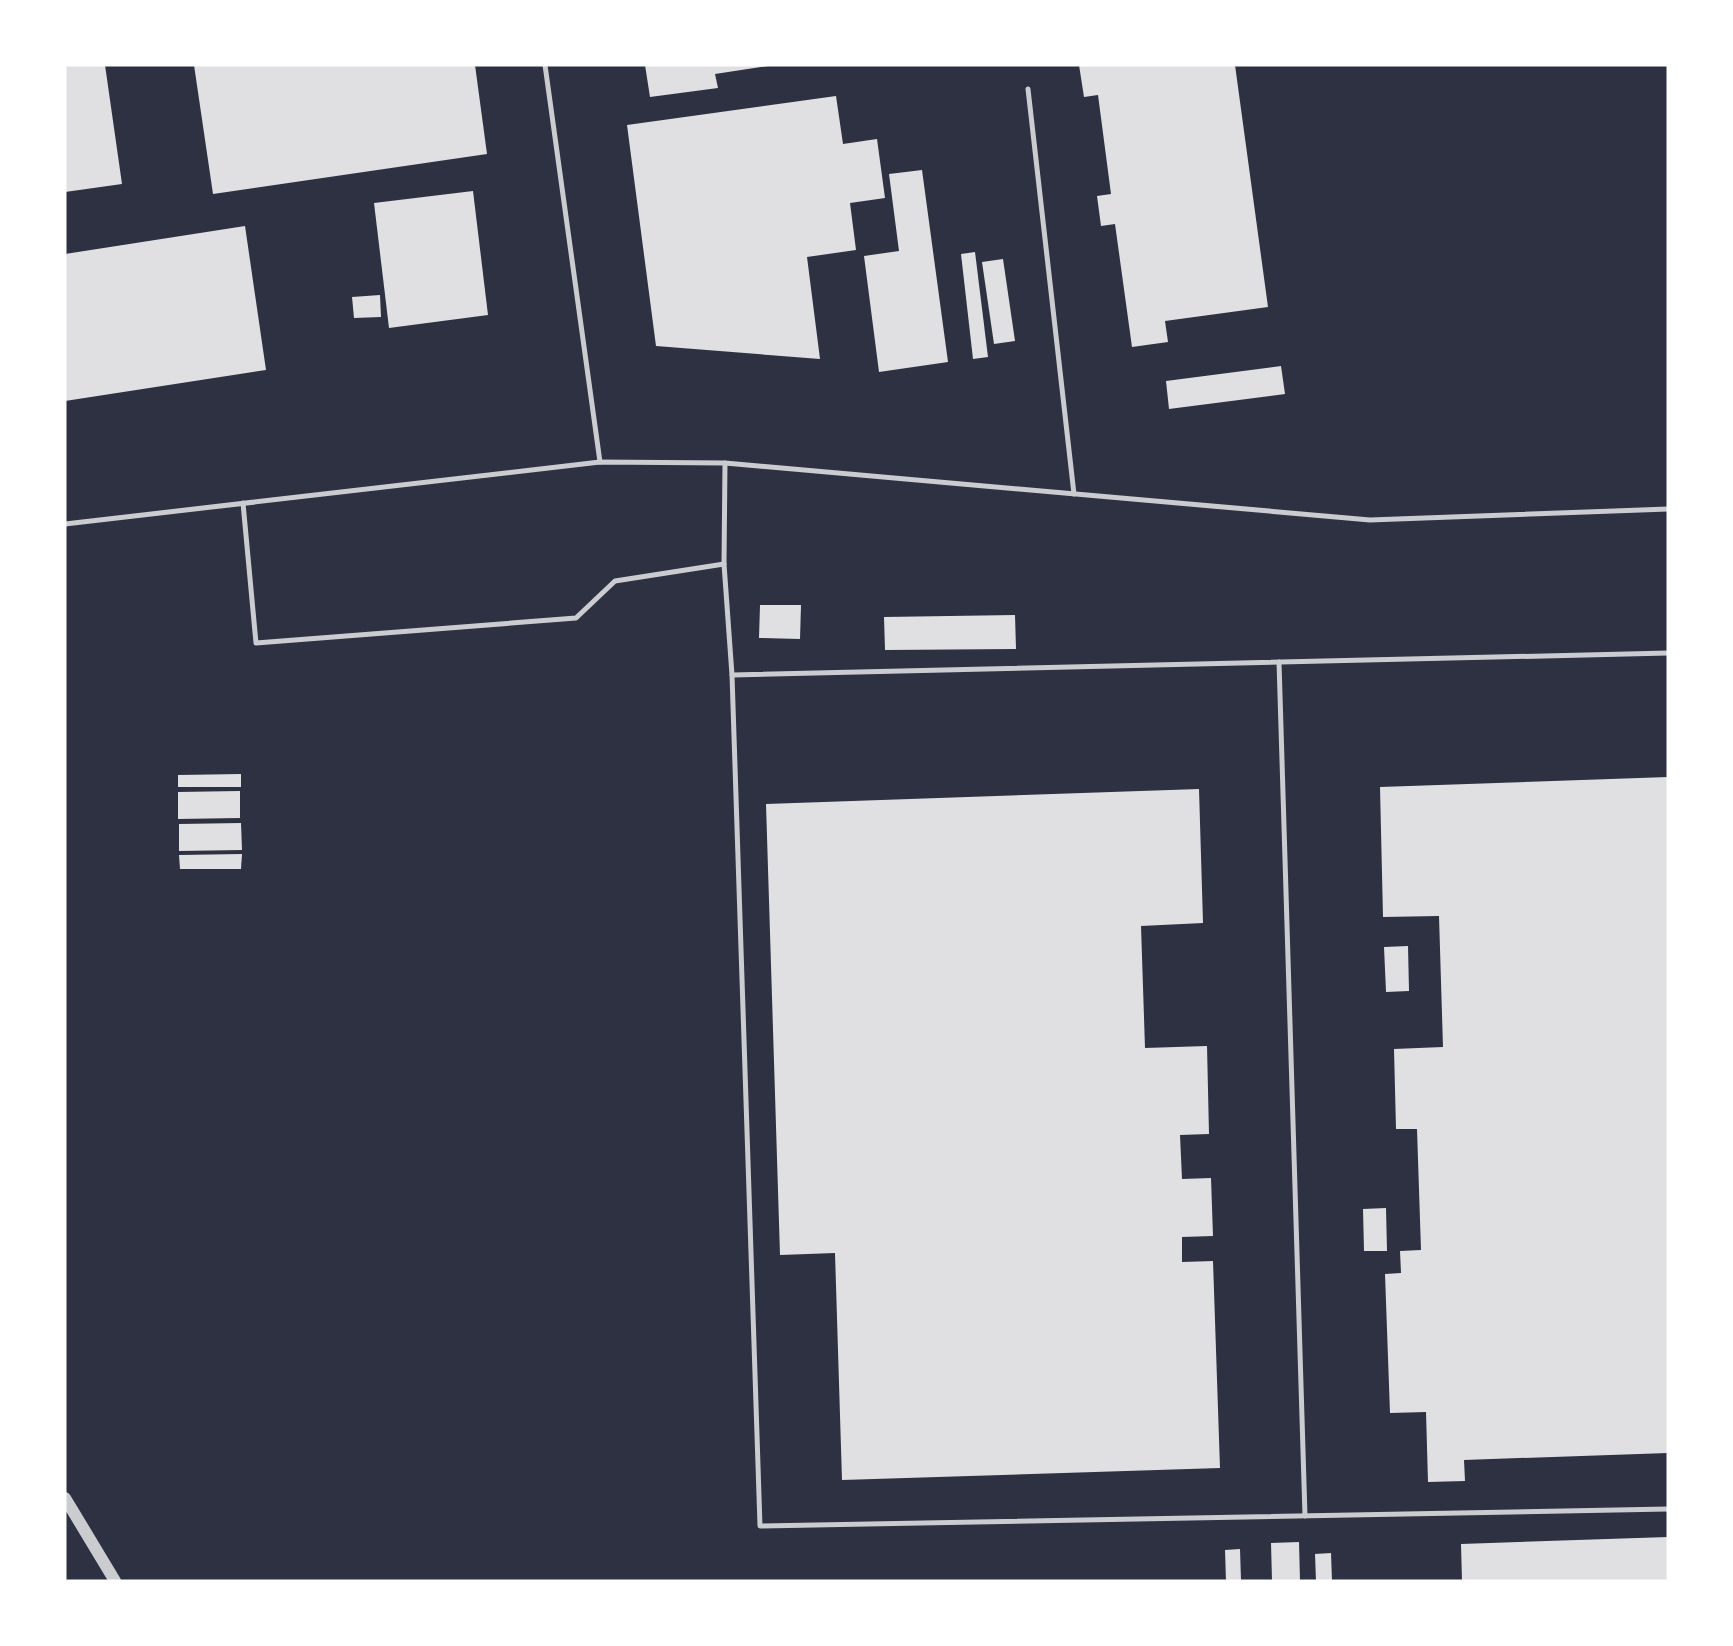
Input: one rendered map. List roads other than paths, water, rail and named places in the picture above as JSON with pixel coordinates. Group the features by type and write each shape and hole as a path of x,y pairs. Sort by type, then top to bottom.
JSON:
{"street":[{"path":"65,1498 115,1581"}],"lane":[{"path":"545,65 600,462"},
{"path":"1028,89 1074,494"},
{"path":"65,524 600,462 725,463 1370,520 1668,509"},
{"path":"725,463 724,564 732,675 760,1526 1668,1509"},
{"path":"243,503 256,642 576,618 615,581 724,564"},
{"path":"732,675 1668,653"},
{"path":"1279,662 1305,1516"}]}
